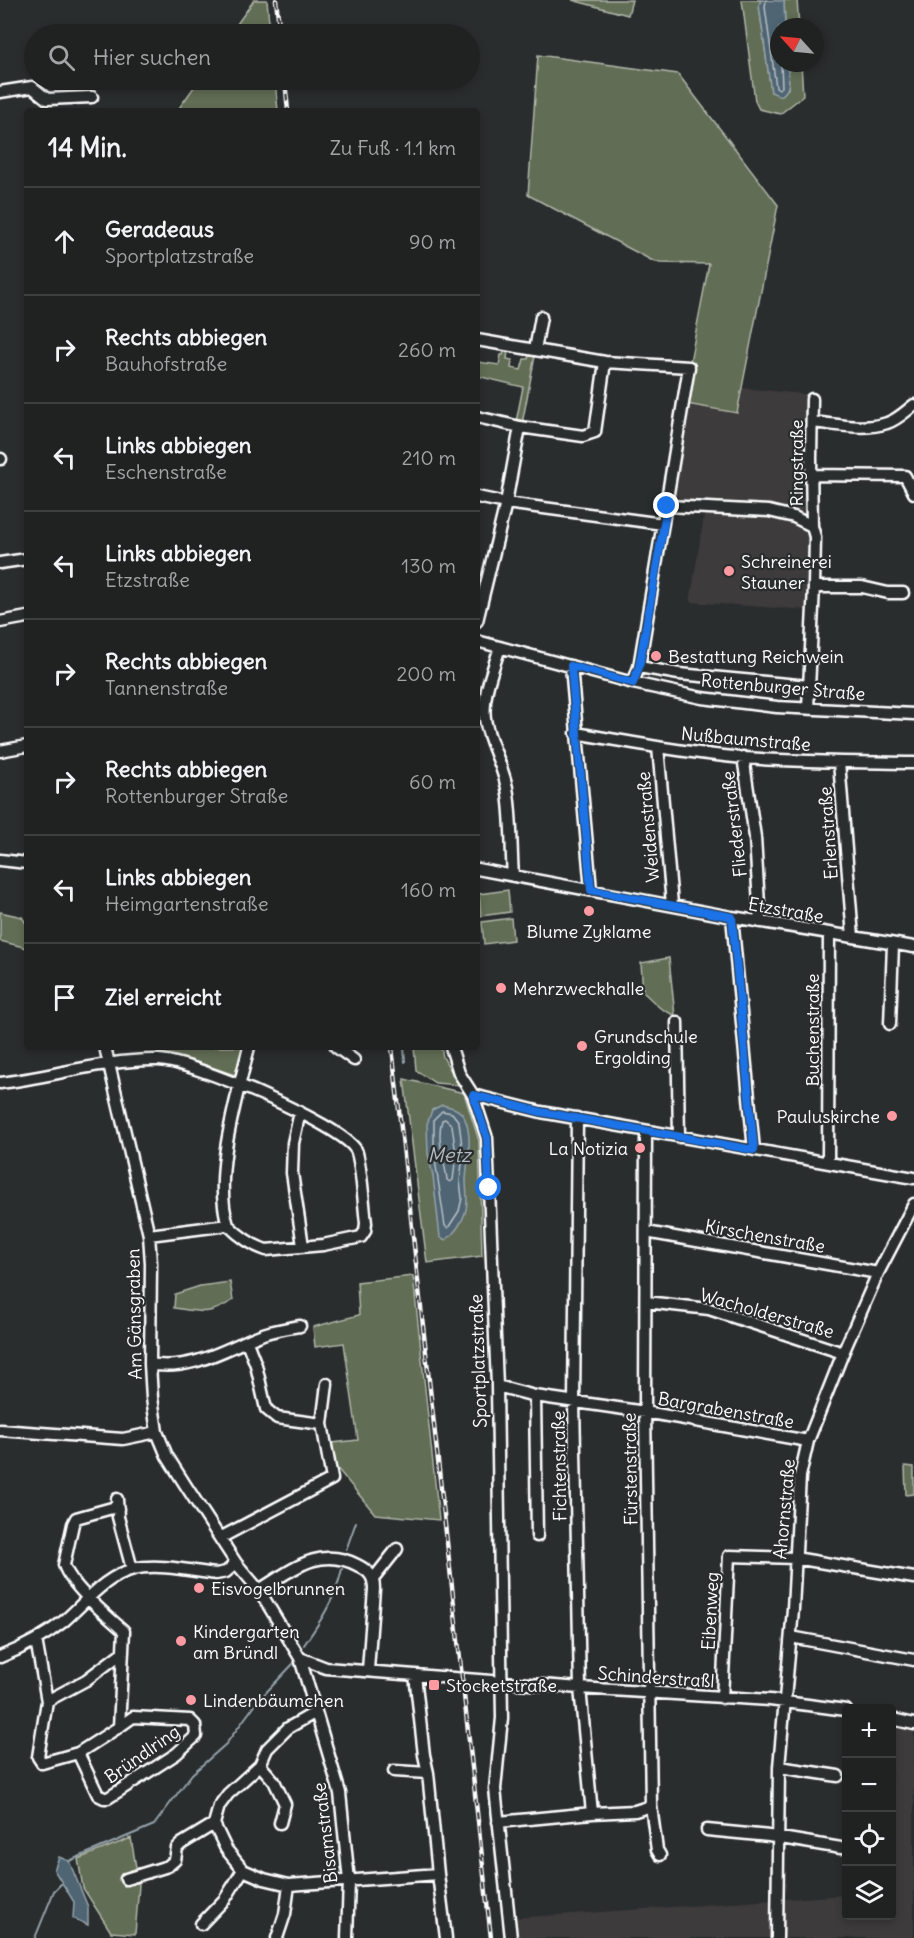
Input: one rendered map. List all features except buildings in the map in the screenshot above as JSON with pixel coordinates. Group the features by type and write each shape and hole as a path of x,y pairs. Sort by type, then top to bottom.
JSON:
{"street":[{"path":"0,92 24,88"},
{"path":"36,90 47,99 92,97"},
{"path":"535,350 541,317"},
{"path":"480,341 605,362 689,367 639,667 633,683"},
{"path":"480,418 520,428 583,436 595,432 605,362"},
{"name":"Ringstraße","path":"808,708 815,537 812,525 812,399"},
{"path":"812,422 879,425 892,421 914,405"},
{"path":"480,609 506,503 520,428"},
{"path":"812,475 905,476 914,493"},
{"path":"480,497 506,503 663,524"},
{"name":"Ringstraße","path":"667,506 769,511 794,517 812,525"},
{"path":"0,563 24,559"},
{"path":"814,587 862,587 888,593 903,593"},
{"path":"0,622 24,618"},
{"name":"Rottenburger Straße","path":"480,642 633,683 702,698 738,703 914,714"},
{"path":"500,647 485,698 485,718 508,793 513,876"},
{"path":"571,666 591,890"},
{"path":"639,667 679,674 809,686"},
{"name":"Nußbaumstraße","path":"576,733 743,758 914,763"},
{"path":"0,751 24,747"},
{"name":"Weidenstraße","path":"658,747 672,904"},
{"name":"Fliederstraße","path":"743,758 754,837 760,922"},
{"name":"Erlenstraße","path":"839,762 853,937"},
{"path":"0,860 24,863"},
{"name":"Etzstraße","path":"480,870 760,922 914,947"},
{"path":"732,917 754,1150"},
{"name":"Buchenstraße","path":"828,1162 829,933"},
{"path":"890,1024 893,944"},
{"path":"676,1022 680,1137"},
{"name":"Am Gänsgraben","path":"106,1050 149,1235 150,1364 157,1432 168,1456 236,1563 259,1590"},
{"path":"0,1083 109,1065 162,1060 188,1066 239,1086 300,1112 355,1148 366,1223 361,1237 323,1245 266,1250 244,1239 228,1225 224,1204 225,1152 239,1086 248,1050"},
{"path":"340,1050 354,1060"},
{"name":"Sportplatzstraße","path":"452,1050 459,1073 473,1095 487,1138 496,1386 502,1718 495,1789 511,1938"},
{"path":"473,1095 541,1112 914,1178"},
{"path":"300,1112 293,1143 292,1173 303,1246"},
{"name":"Fichtenstraße","path":"577,1118 574,1403 580,1688 592,1813"},
{"name":"Fürstenstraße","path":"646,1131 645,1412 651,1806 657,1850 660,1855"},
{"name":"Ahornstraße","path":"777,1938 779,1767 791,1637 800,1476 808,1441 843,1353 878,1273 914,1204"},
{"path":"149,1235 228,1225"},
{"name":"Kirschenstraße","path":"646,1232 878,1273"},
{"name":"Wacholderstraße","path":"646,1302 709,1309 843,1353"},
{"path":"150,1364 176,1366 197,1362 264,1334 300,1326"},
{"path":"247,1342 256,1365 266,1409 277,1418 322,1424"},
{"path":"220,1538 332,1479 322,1424 327,1384"},
{"name":"Bargrabenstraße","path":"496,1386 574,1403 645,1412 808,1441"},
{"name":"Fichtenstraße","path":"535,1396 537,1536"},
{"path":"0,1430 123,1439 157,1432"},
{"path":"88,1598 64,1564 76,1518 112,1508 118,1504 132,1569"},
{"path":"368,1670 375,1578 397,1549"},
{"name":"Eibenweg","path":"722,1698 729,1556 795,1558"},
{"path":"259,1590 302,1564 321,1558 333,1557 347,1560 368,1571 375,1578"},
{"path":"795,1558 914,1578"},
{"path":"0,1657 36,1640 63,1622 111,1578 132,1569 146,1567 216,1574 226,1572 236,1563"},
{"name":"Bisamstraße","path":"259,1590 300,1658 340,1793 349,1881 347,1938"},
{"name":"Bründlring","path":"88,1598 124,1631 119,1727"},
{"path":"791,1637 914,1660"},
{"name":"Bründlring","path":"36,1640 47,1701 38,1757 42,1763 78,1753 133,1717 190,1720 197,1730 196,1736 176,1754 108,1798 98,1795 78,1753"},
{"path":"47,1701 86,1680 123,1652"},
{"name":"Schinderstraßl","path":"300,1658 326,1668 785,1702 842,1709"},
{"path":"415,1675 446,1938"},
{"path":"316,1712 288,1728 267,1749 260,1765 228,1794 219,1806 214,1824 226,1849 243,1870 264,1879 289,1885 438,1874"},
{"path":"896,1720 914,1724"},
{"path":"260,1765 274,1781 285,1804 280,1823"},
{"path":"779,1767 838,1776"},
{"path":"394,1771 428,1773"},
{"path":"498,1822 635,1811 651,1806"},
{"path":"126,1879 168,1866 175,1860 177,1848 214,1824"},
{"path":"707,1830 841,1848"},
{"path":"201,1924 225,1899 243,1870"},
{"path":"277,1938 285,1914 289,1885"}],"shaded area":[{"path":"742,388 812,395 808,610 690,602 705,510 670,502 686,404 737,412"},
{"path":"896,1726 914,1731 914,1938 516,1938 514,1918 842,1895 842,1920 896,1920"}],"green space":[{"path":"254,0 267,0 269,24 237,24"},
{"path":"572,0 632,0 628,15"},
{"path":"742,0 761,0 759,5 771,92 788,89 787,72 802,72 803,96 780,114 759,109 755,101"},
{"path":"784,0 797,0 798,18 785,18"},
{"path":"538,55 678,74 778,205 737,413 686,404 689,367 709,264 660,263 651,260 528,195"},
{"path":"192,90 276,90 278,108 179,108"},
{"path":"504,351 508,351 507,359 512,360 511,368 521,370 524,359 528,359 529,355 535,356 522,424 516,422 523,387 480,377 480,362 499,365 501,355"},
{"path":"508,890 510,912 481,916 480,894"},
{"path":"0,912 22,917 24,947 0,941"},
{"path":"511,918 513,940 484,944 482,922"},
{"path":"669,958 675,1016 660,1008 643,992 641,963"},
{"path":"161,1050 242,1050 235,1075 190,1060 160,1054"},
{"path":"414,1050 442,1050 443,1057 459,1085 435,1083 416,1070"},
{"path":"404,1079 464,1093 479,1141 482,1256 427,1263"},
{"path":"413,1276 439,1520 375,1514 336,1467 332,1443 358,1440 344,1343 315,1347 313,1327 359,1315 357,1282"},
{"path":"230,1282 233,1300 218,1309 205,1312 174,1308 175,1294 200,1286"},
{"path":"905,1466 914,1467 914,1494 906,1495"},
{"path":"131,1838 139,1885 135,1934 111,1932 83,1888 78,1859"}],"water":[{"path":"761,0 784,1 785,18 770,18 770,72 788,72 787,90 780,96 771,92 759,5"},
{"name":"Metz","path":"442,1105 461,1113 467,1127 469,1142 466,1209 460,1224 446,1240 440,1237 433,1176 428,1154 427,1124 432,1110"},
{"path":"59,1857 69,1861 88,1907 88,1925 73,1918 74,1902 54,1870"}],"waterway":[{"path":"404,1050 405,1062"},
{"path":"346,1550 356,1522"},
{"path":"304,1645 327,1609 342,1569"},
{"path":"69,1861 154,1825 192,1774 226,1744 257,1702 293,1664"},
{"path":"35,1938 54,1891 62,1883"}],"railway":[{"path":"276,0 279,24"},
{"path":"286,90 288,108"},
{"path":"392,1050 491,1938"}],"place":[{"name":"Schreinerei Stauner","path":"729,571"},
{"name":"Bestattung Reichwein","path":"656,656"},
{"name":"Blume Zyklame","path":"589,911"},
{"name":"Mehrzweckhalle","path":"501,988"},
{"name":"Grundschule Ergolding","path":"582,1046"},
{"name":"Pauluskirche","path":"892,1116"},
{"name":"La Notizia","path":"640,1148"},
{"name":"Eisvogelbrunnen","path":"199,1588"},
{"name":"Kindergarten am Bründl","path":"181,1641"},
{"name":"Stocketstraße","path":"434,1685"},
{"name":"Lindenbäumchen","path":"191,1700"}],"route":[{"path":"489,1188 487,1138 473,1095 541,1112 754,1150 732,917 591,890 571,666 633,683 639,667 667,506"}]}
